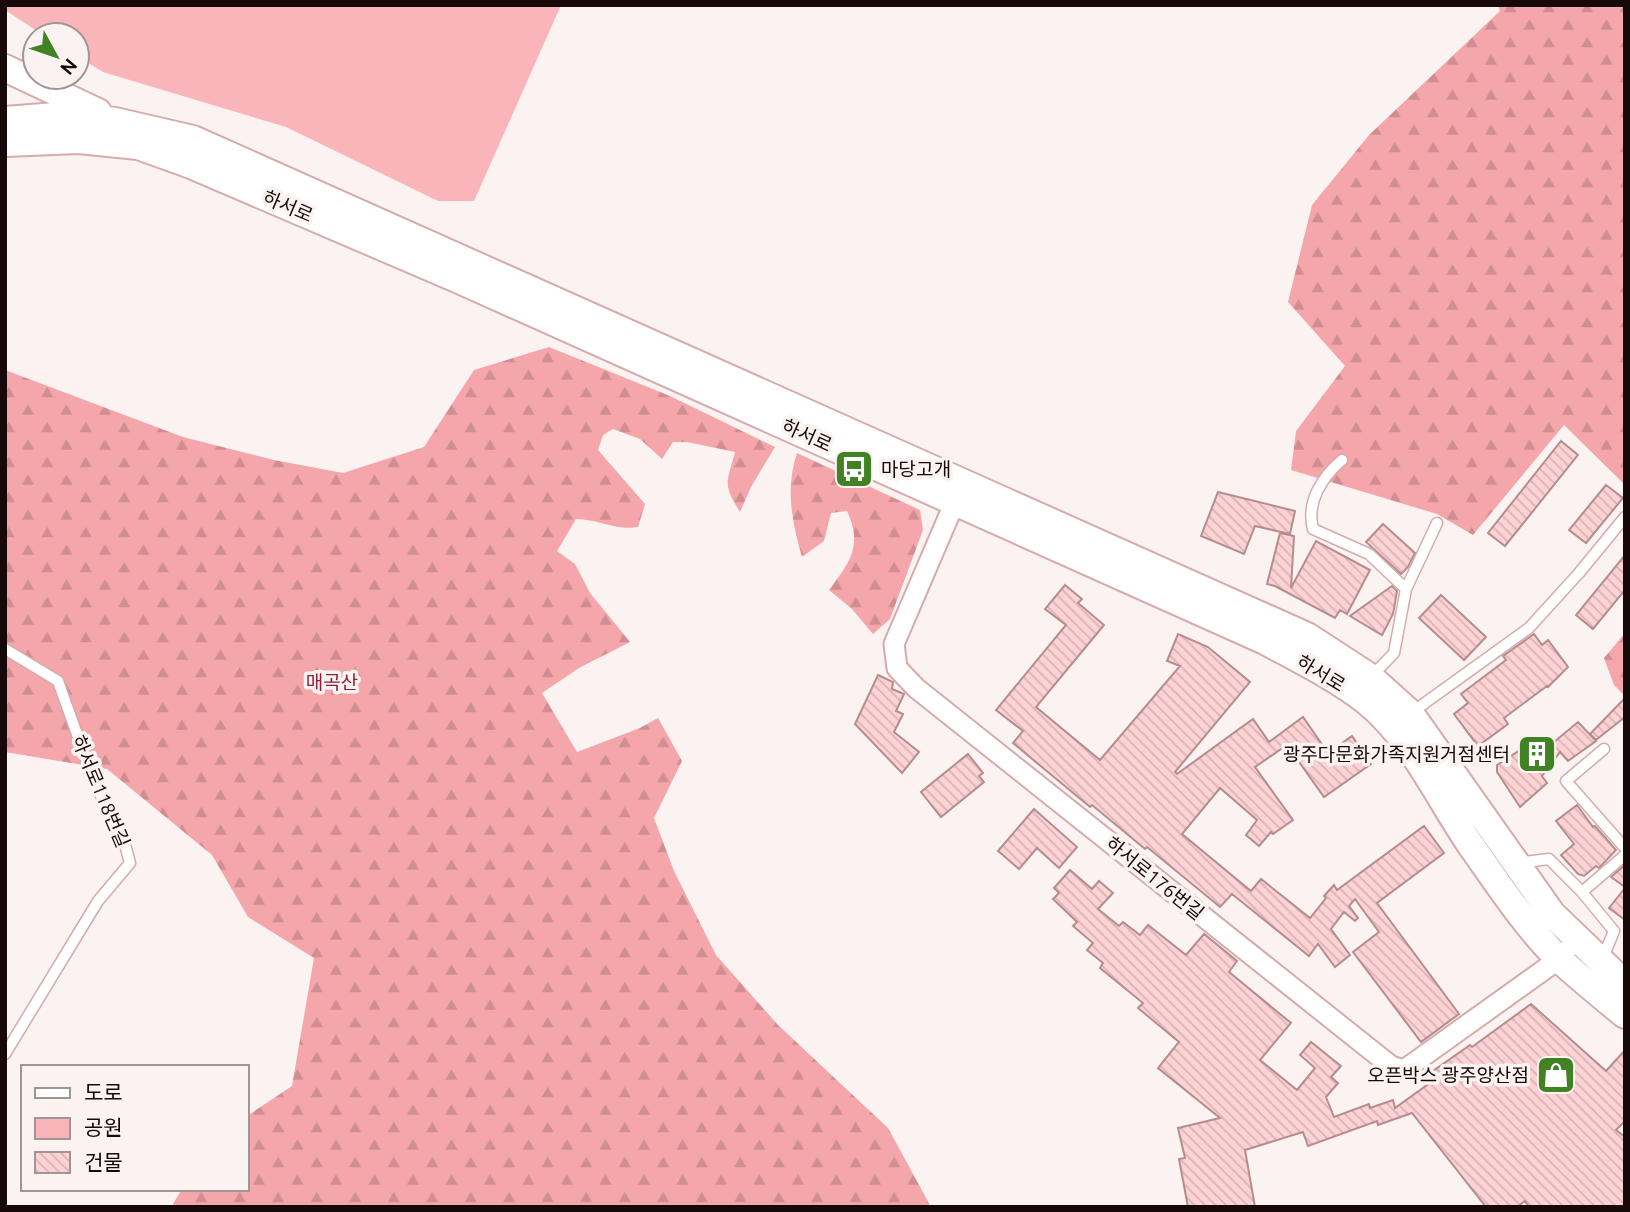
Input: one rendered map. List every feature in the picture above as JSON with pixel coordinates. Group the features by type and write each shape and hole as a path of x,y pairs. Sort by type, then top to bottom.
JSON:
{"main road":[{"path":"5,68 115,121"},
{"name":"하서로","path":"7,132 69,115 115,121 193,139 959,492 1321,671 1367,702 1405,743 1502,888 1568,949 1625,1015"},
{"name":"하서로","path":"7,132 138,146 191,165 959,492 1307,636 1370,677 1410,713 1552,914 1568,949 1601,963 1625,984"}],"street":[{"name":"하서로176번길","path":"959,492 894,645 897,668 916,688 1391,1066 1404,1070 1568,949"}],"lane":[{"path":"1342,460 1327,473 1315,495 1310,518 1313,529 1369,554 1406,589"},
{"path":"1410,713 1529,628 1625,517"},
{"path":"1370,677 1394,653 1406,589 1437,523"},
{"name":"하서로118번길","path":"5,649 58,681 94,782 124,841 130,863 98,901 5,1054"},
{"path":"1604,749 1566,781 1625,848"},
{"path":"1582,892 1625,855"},
{"path":"1514,863 1549,859 1582,892 1614,931 1601,963"}],"green space":[{"path":"5,5 561,5 474,201 438,201 286,127 103,72 91,65 91,21 22,21 5,10"},
{"path":"1498,5 1625,5 1625,485 1564,425 1473,535 1437,514 1291,470 1296,431 1345,366 1288,302 1312,205 1369,135 1500,11"},
{"name":"매곡산","path":"549,347 670,396 775,447 751,487 740,512 728,488 735,452 687,442 673,442 662,459 640,439 613,429 603,435 598,450 645,504 638,527 576,519 557,551 575,564 590,593 630,642 579,668 542,693 577,752 640,728 658,718 682,761 654,818 674,871 716,955 778,1025 888,1128 931,1207 175,1207 173,1204 181,1191 248,1191 248,1115 292,1086 314,958 248,917 212,855 107,769 5,752 5,370 183,437 274,460 343,473 424,447 474,370"},
{"path":"797,453 920,510 923,530 890,619 873,634 852,609 829,590 852,553 854,534 847,511 831,513 824,541 802,557 791,505 791,480"},
{"path":"1625,633 1625,696 1614,685 1604,658"}],"building":[{"path":"1561,441 1578,455 1505,546 1488,533"},
{"path":"1606,485 1623,498 1586,543 1569,530"},
{"path":"1218,492 1295,511 1290,534 1255,526 1244,554 1201,536"},
{"path":"1383,524 1415,553 1401,574 1366,542"},
{"path":"1280,533 1294,536 1291,588 1316,541 1370,570 1347,614 1340,610 1335,618 1267,584"},
{"path":"1625,555 1625,590 1593,629 1576,615"},
{"path":"1065,585 1082,599 1078,603 1104,625 1036,707 1100,760 1180,666 1167,661 1178,634 1208,647 1250,682 1175,772 1177,774 1253,719 1269,742 1303,717 1328,753 1352,736 1371,764 1324,797 1287,745 1255,767 1293,820 1273,834 1271,832 1259,846 1246,835 1257,820 1220,788 1182,834 1251,891 1261,879 1310,918 1334,885 1337,890 1424,826 1444,853 1377,903 1459,1014 1421,1042 1353,952 1379,932 1355,899 1349,906 1358,918 1355,921 1344,912 1331,929 1350,955 1335,967 1318,944 1309,956 1232,894 1220,907 1147,847 1145,849 1092,805 1090,807 1013,743 1023,731 996,710 1066,625 1045,609"},
{"path":"1392,586 1397,591 1393,614 1382,635 1350,616"},
{"path":"1441,595 1486,637 1464,660 1419,618"},
{"path":"1534,634 1542,645 1548,640 1568,667 1548,687 1504,718 1508,724 1478,746 1454,714 1468,703 1461,694 1506,660 1503,656"},
{"path":"878,675 893,682 892,689 904,694 896,711 903,714 894,732 919,752 902,773 855,724"},
{"path":"1625,698 1625,717 1596,740 1590,734"},
{"path":"1578,722 1596,741 1568,761 1560,752 1542,776 1547,783 1520,807 1497,772 1497,765 1531,743 1542,752"},
{"path":"968,754 983,773 979,776 984,782 941,817 921,792"},
{"path":"1577,805 1593,827 1595,826 1616,850 1599,868 1596,866 1584,876 1578,874 1561,855 1574,844 1556,821"},
{"path":"1034,809 1077,847 1059,868 1037,848 1019,869 998,851"},
{"path":"1625,865 1625,887 1611,877"},
{"path":"1070,870 1092,889 1099,881 1113,893 1098,909 1119,926 1123,922 1140,935 1148,925 1186,955 1204,934 1237,961 1229,972 1291,1023 1260,1060 1297,1090 1315,1068 1300,1055 1311,1042 1341,1066 1331,1077 1338,1083 1326,1097 1334,1117 1369,1104 1370,1108 1393,1100 1395,1108 1438,1077 1433,1071 1470,1045 1472,1047 1531,1004 1606,1071 1625,1050 1625,1121 1616,1130 1625,1137 1625,1207 1529,1207 1525,1201 1517,1207 1486,1207 1412,1113 1378,1125 1377,1121 1308,1146 1303,1132 1245,1150 1255,1207 1188,1207 1179,1159 1185,1158 1178,1128 1220,1118 1158,1068 1179,1042 1138,1008 1143,1003 1100,968 1103,963 1087,950 1093,943 1073,926 1077,922 1053,899 1059,893 1054,888"},
{"path":"1625,888 1625,920 1609,908"}],"place":[{"name":"마당고개","path":"854,469"},
{"name":"광주다문화가족지원거점센터","path":"1537,754"},
{"name":"오픈박스 광주양산점","path":"1556,1075"}]}
